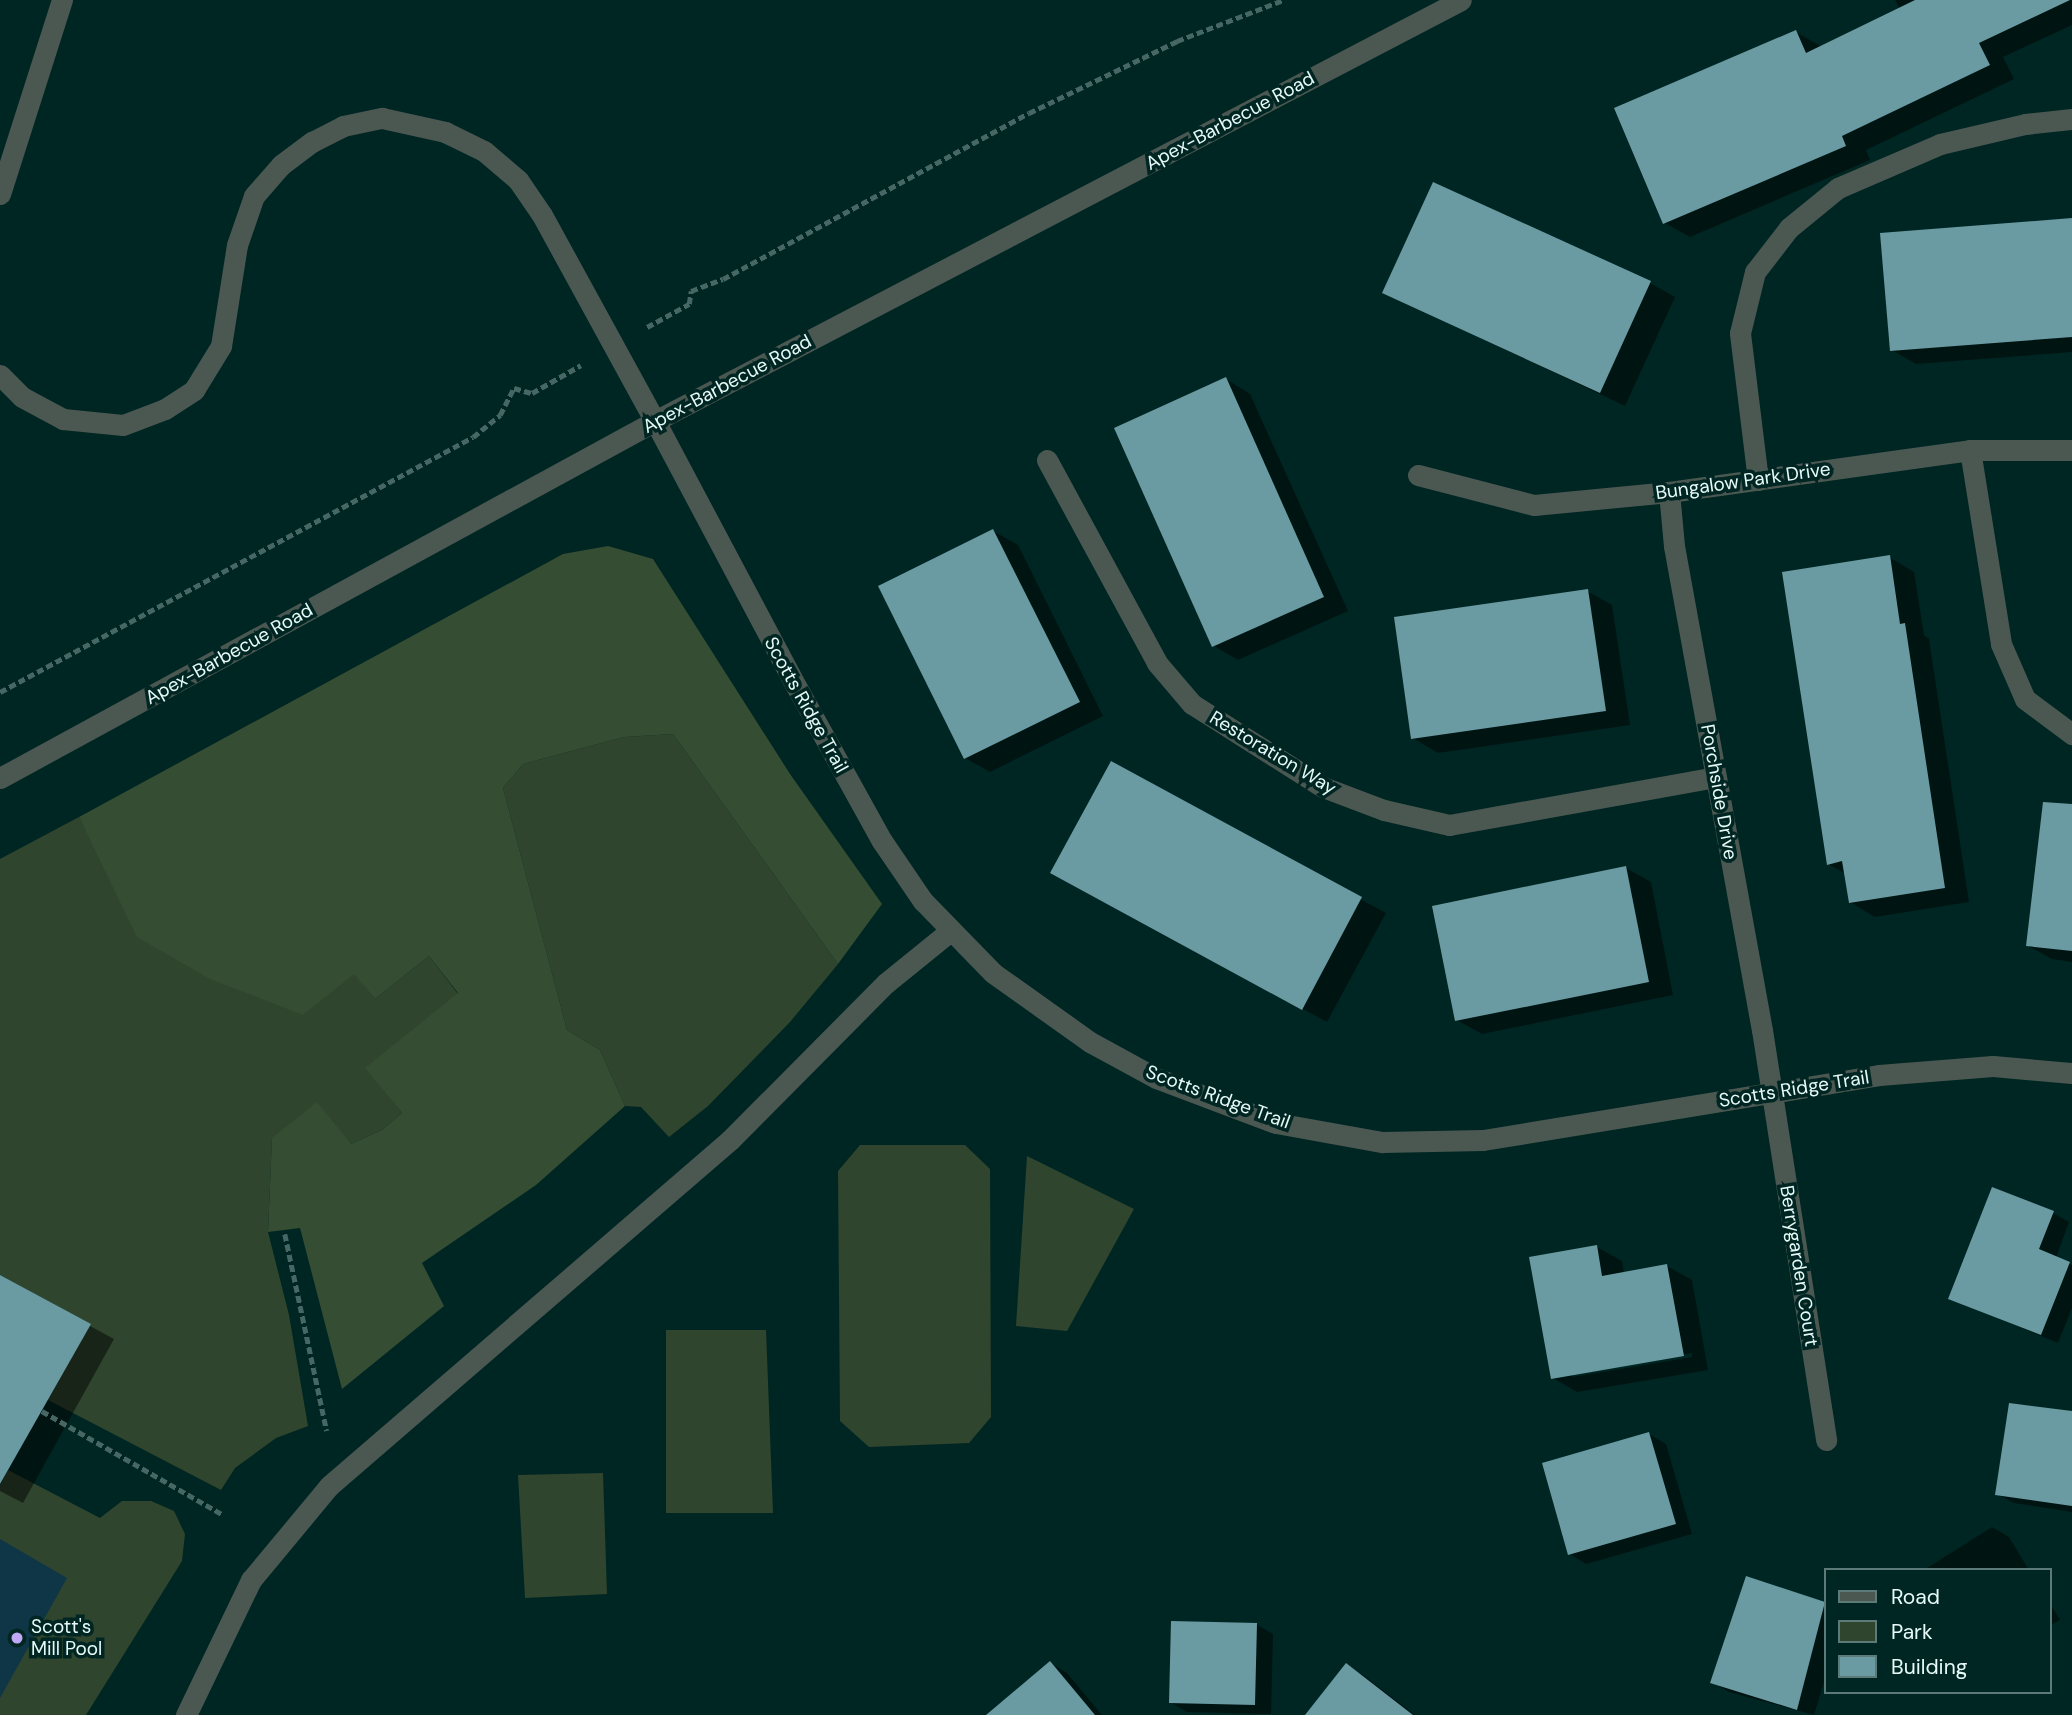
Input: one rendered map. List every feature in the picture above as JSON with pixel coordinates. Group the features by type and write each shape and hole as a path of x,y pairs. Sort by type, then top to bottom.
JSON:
{"street":[{"path":"0,194 62,0"},
{"name":"Apex-Barbecue Road","path":"0,778 655,421 1461,0"},
{"name":"Scotts Ridge Trail","path":"0,375 22,397 63,419 123,425 165,409 194,390 221,346 237,245 254,196 281,165 312,142 343,126 382,118 445,132 484,151 518,180 542,215 882,841 949,932 993,973 1090,1042 1156,1078 1276,1123 1382,1142 1483,1140 1879,1075 1993,1066 2072,1073"},
{"path":"1758,480 1740,333 1755,272 1789,228 1838,188 1940,144 2025,124 2072,119"},
{"path":"1970,450 2001,643 2025,699 2072,734"},
{"name":"Bungalow Park Drive","path":"1418,475 1534,505 1669,492 1970,450 2072,450"},
{"name":"Restoration Way","path":"1047,460 1157,663 1192,704 1323,788 1384,810 1449,825 1716,777"},
{"name":"Porchside Drive","path":"1669,492 1674,546 1772,1092"},
{"path":"186,1715 251,1580 329,1486 730,1140 886,983 949,932"},
{"name":"Berrygarden Court","path":"1772,1092 1826,1440"}],"path":[{"path":"689,304 691,291 723,279 1029,113 1177,41 1283,0"},
{"path":"0,692 472,437 500,415 514,388 532,393"},
{"path":"285,1234 327,1431"},
{"path":"42,1411 222,1514"}],"green space":[{"path":"608,546 653,559 790,774 882,904 838,964 673,734 624,737 523,764 503,788 567,1030 600,1050 625,1106 536,1185 422,1263 444,1306 342,1389 300,1228 268,1232 272,1138 317,1102 351,1144 382,1130 402,1113 365,1068 458,993 429,956 375,999 354,974 303,1015 210,979 137,937 79,817 563,554"},
{"path":"673,734 838,964 790,1022 708,1106 669,1137 641,1107 625,1106 600,1050 567,1030 503,788 523,764 624,737"},
{"path":"79,817 103,864 355,974 375,999 429,956 458,994 366,1068 402,1113 382,1130 351,1144 272,1138 268,1232 289,1315 308,1426 276,1438 235,1468 221,1490 48,1400 90,1324 0,1275 0,859"},
{"path":"860,1145 965,1145 990,1169 991,1417 969,1443 869,1447 840,1421 838,1171"},
{"path":"1027,1156 1134,1209 1067,1331 1016,1326"},
{"path":"666,1330 766,1330 773,1513 666,1513"},
{"path":"8,1470 100,1518 122,1501 151,1501 174,1511 185,1534 182,1561 86,1715 0,1715 0,1485"},
{"path":"603,1473 607,1594 525,1598 518,1475"}],"water":[{"name":"Scott's Mill Pool","path":"0,1539 67,1578 0,1698"}],"building":[{"path":"1915,0 2070,0 1979,43 1990,65 1842,136 1846,146 1663,224 1614,108 1796,30 1806,53"},
{"path":"1433,182 1651,281 1600,393 1382,293"},
{"path":"2072,218 2072,337 1890,351 1880,233"},
{"path":"1226,377 1324,597 1212,647 1114,428"},
{"path":"993,529 1080,702 964,759 878,586"},
{"path":"1890,555 1900,624 1905,623 1945,888 1849,903 1842,861 1827,865 1782,572"},
{"path":"1588,589 1606,711 1411,739 1394,617"},
{"path":"1111,761 1362,897 1302,1010 1050,873"},
{"path":"2043,802 2072,804 2072,951 2026,946"},
{"path":"1626,866 1649,982 1455,1021 1432,906"},
{"path":"1992,1187 2054,1211 2039,1249 2070,1262 2041,1335 1948,1299"},
{"path":"1597,1245 1602,1276 1667,1264 1684,1356 1551,1379 1529,1257"},
{"path":"0,1275 91,1324 0,1484"},
{"path":"2009,1403 2072,1411 2072,1506 1995,1495"},
{"path":"1649,1432 1676,1524 1568,1555 1542,1463"},
{"path":"1746,1576 1824,1602 1797,1710 1710,1683"},
{"path":"1171,1621 1257,1623 1255,1705 1169,1703"},
{"path":"1050,1661 1095,1715 986,1715"},
{"path":"1346,1663 1413,1715 1305,1715"}],"place":[{"name":"Scott's Mill Pool","path":"17,1638"}]}
